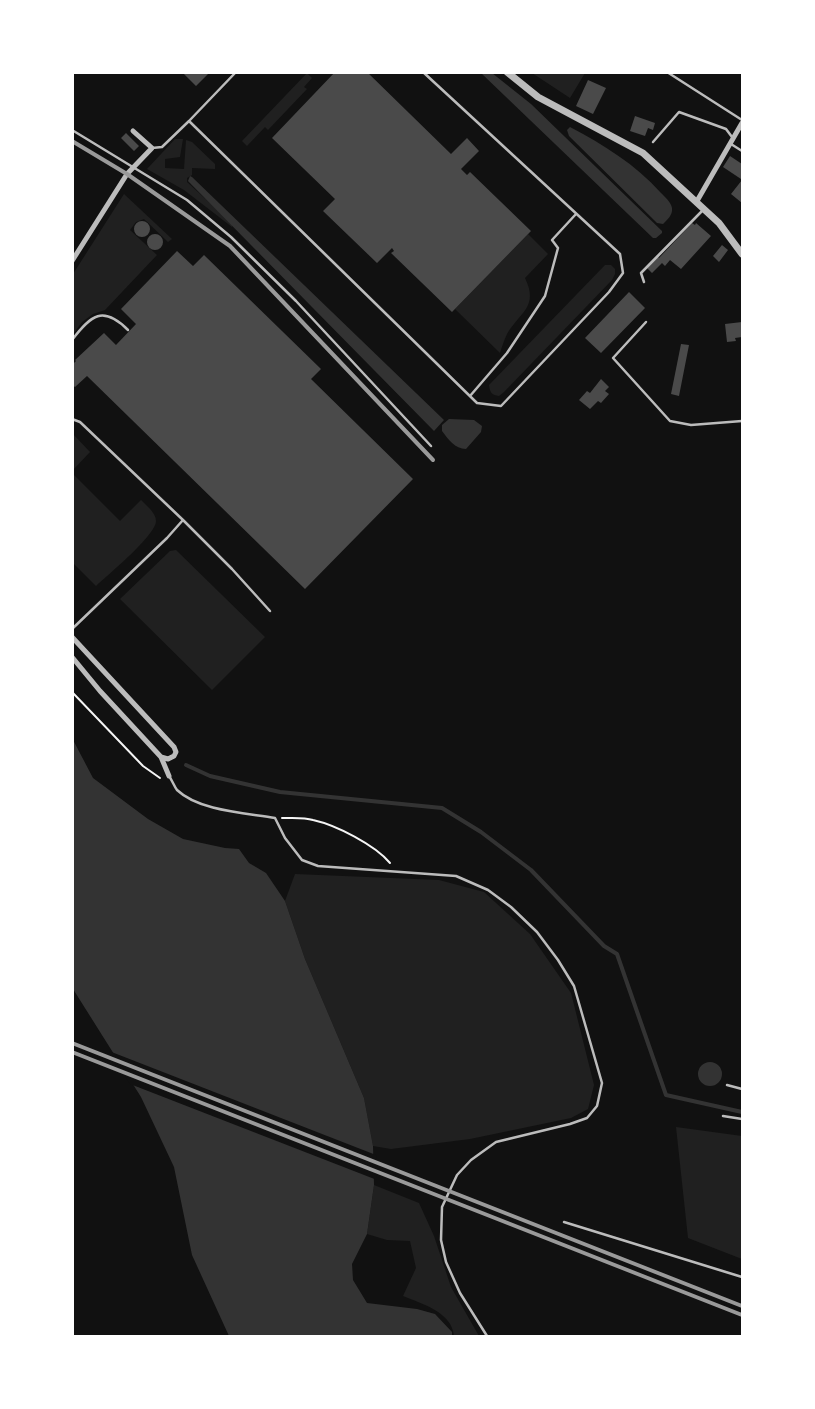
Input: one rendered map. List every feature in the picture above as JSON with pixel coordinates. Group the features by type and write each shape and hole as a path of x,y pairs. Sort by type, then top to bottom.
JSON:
{"street":[{"path":"507,72 538,97 643,153 697,201 719,224 742,254"},
{"path":"697,201 742,122"},
{"path":"72,261 121,183 152,148 132,130"},
{"path":"72,637 174,747 176,752 174,756 168,759 161,757"},
{"path":"72,657 100,691 161,757 169,776"}],"lane":[{"path":"152,148 162,147 236,72"},
{"path":"189,121 470,396 477,402 501,406 609,292 623,273 620,254 423,72"},
{"path":"667,72 742,122"},
{"path":"653,142 678,112 726,129 732,141 742,151"},
{"path":"72,130 187,200 231,236 296,301 431,446"},
{"path":"644,282 641,273 704,209"},
{"path":"470,396 507,353 545,296 558,248 552,240 576,214"},
{"path":"72,340 86,322 101,315 117,319 128,330"},
{"path":"646,322 613,358 670,421 692,425 742,421"},
{"path":"72,419 80,422 183,520 232,569 270,611"},
{"path":"72,629 167,538 183,520"},
{"path":"169,776 176,789 208,806 275,818 285,838 302,860 318,866 456,876 488,890 511,907 537,932 574,986 602,1083 597,1106 587,1118 496,1142 471,1160 458,1175 442,1207 441,1240 446,1262 460,1293 488,1336"},
{"path":"727,1085 742,1089"},
{"path":"723,1116 742,1119"},
{"path":"564,1222 742,1277"}],"path":[{"path":"72,692 143,766 176,789"},
{"path":"275,818 312,819 341,831 363,841 383,855 396,872"}],"shaded area":[{"path":"307,73 312,78 304,87 307,89 268,130 265,127 247,146 242,141"},
{"path":"481,73 492,73 531,104 662,233 653,238"},
{"path":"532,73 585,73 570,98"},
{"path":"570,127 595,141 641,173 668,200 672,213 663,224 657,223 569,136 567,130"},
{"path":"175,139 183,139 180,157 165,159 165,168 184,169 186,140 192,142 215,164 215,169 192,168 192,175 187,178 187,182 233,224 232,227 184,190 147,169"},
{"path":"190,176 444,420 434,431 188,181"},
{"path":"124,194 172,239 168,242 144,219 136,222 130,230 157,255 105,310 93,314 82,322 73,334 73,274"},
{"path":"528,234 548,254 525,278 529,288 529,303 507,334 500,353 455,309"},
{"path":"605,265 611,265 615,269 612,280 504,392 499,396 492,393 489,385"},
{"path":"449,419 474,420 482,426 481,432 466,449 462,449 452,443 442,431 442,425"},
{"path":"73,434 90,452 72,470"},
{"path":"72,473 120,521 141,500 156,518 154,527 148,536 96,586 73,563"},
{"path":"176,550 265,637 212,690 120,599 170,551"},
{"path":"72,738 93,778 148,819 183,839 239,849 249,863 266,873 285,901 305,959 364,1098 373,1146 374,1185 367,1234 352,1264 353,1280 367,1303 417,1309 435,1314 452,1332 452,1336 229,1336 192,1255 174,1167 141,1097 73,989"},
{"path":"295,874 439,880 484,892 530,934 571,993 594,1085 588,1109 571,1118 470,1139 391,1149 373,1146 364,1098 305,959 285,901"},
{"path":"710,1062 715,1063 721,1069 721,1079 715,1085 710,1086 705,1085 699,1079 698,1074 699,1069 705,1063"},
{"path":"676,1127 742,1136 742,1259 688,1238"},
{"path":"374,1185 419,1203 434,1236 451,1287 479,1336 454,1336 448,1321 442,1315 427,1306 403,1296 416,1268 410,1241 387,1240 367,1234"}],"pier":[{"path":"109,1051 376,1155 377,1180 130,1084"}],"building":[{"path":"182,72 210,72 196,86"},
{"path":"335,72 367,72 451,154 467,138 479,151 461,169 467,175 470,172 531,231 452,312 391,253 394,251 392,248 377,263 323,211 335,199 272,138"},
{"path":"588,80 606,88 593,114 576,106"},
{"path":"635,116 655,123 653,130 648,128 645,136 630,131"},
{"path":"126,133 139,146 134,151 121,138"},
{"path":"730,156 742,164 741,179 723,167"},
{"path":"742,180 742,203 731,194"},
{"path":"142,221 150,229 142,237 134,229"},
{"path":"692,223 695,225 696,223 711,236 681,269 670,260 665,266 662,263 652,273 647,268"},
{"path":"155,234 161,236 163,242 161,248 155,250 149,248 147,242 149,236"},
{"path":"722,245 728,250 719,262 713,256"},
{"path":"177,251 193,266 204,255 321,369 311,379 413,479 305,589 87,376 75,387 72,385 72,365 75,360 104,333 116,345 136,324 121,309"},
{"path":"629,292 645,308 601,353 585,338"},
{"path":"742,322 742,337 735,338 736,341 727,342 725,324"},
{"path":"681,344 689,345 679,396 671,394"},
{"path":"601,379 609,387 605,391 609,394 601,403 598,401 590,409 579,400 587,391 590,393"}],"waterway":[{"path":"186,765 210,776 280,792 442,808 481,832 531,870 604,946 617,954 666,1095 742,1112"}],"railway":[{"path":"72,141 127,174 230,246 433,460"},
{"path":"72,1043 742,1306"},
{"path":"72,1052 742,1315"}]}
